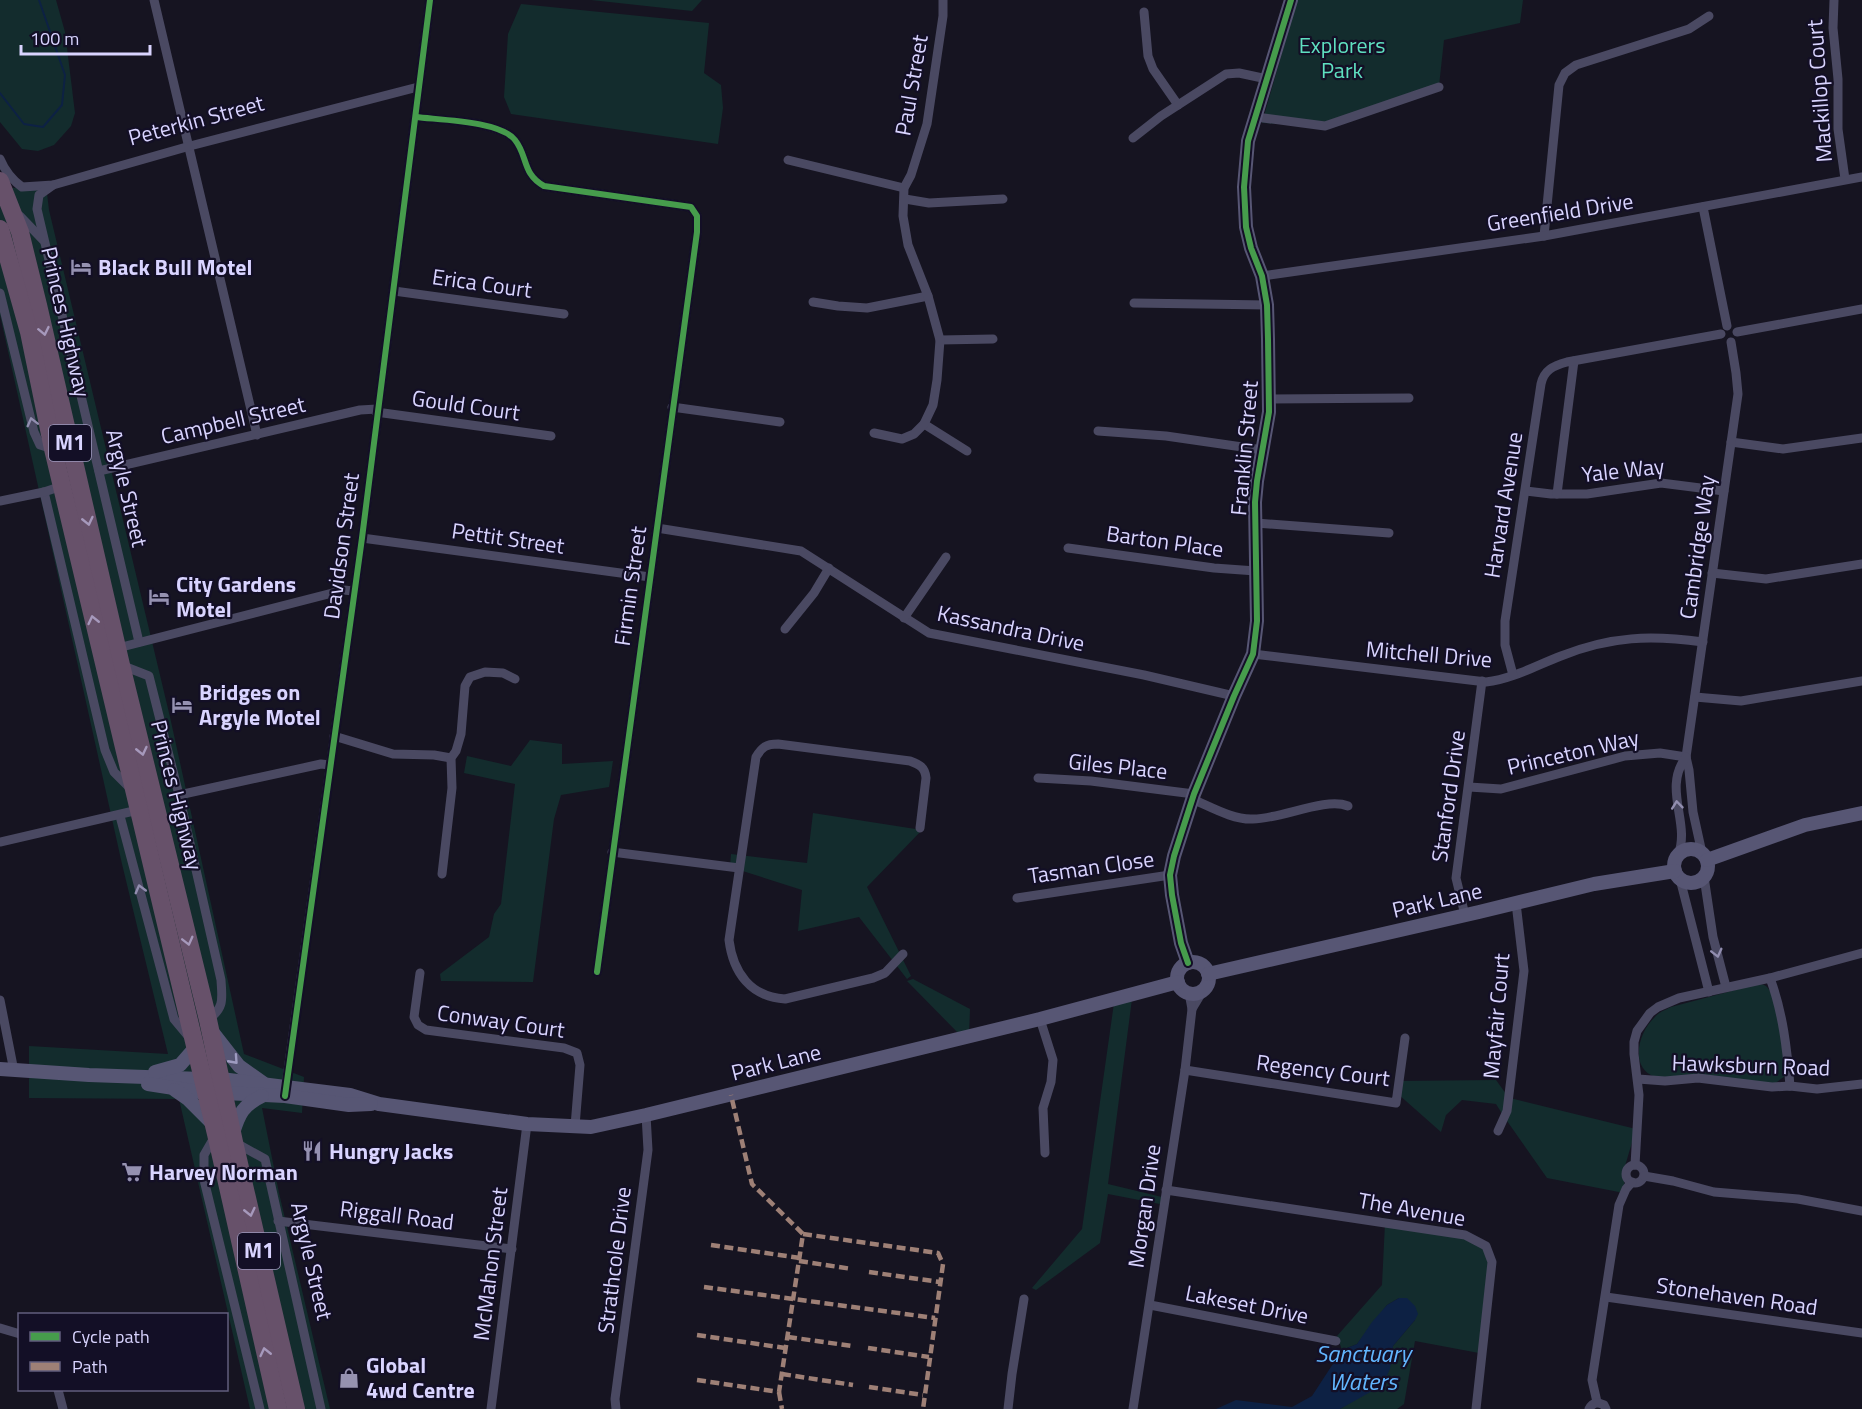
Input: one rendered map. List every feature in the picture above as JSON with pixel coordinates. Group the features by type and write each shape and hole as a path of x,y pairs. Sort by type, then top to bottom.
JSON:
{"highway":[{"name":"Princes Highway","path":"2,190 25,230 58,392 71,483 208,1023 213,1086 296,1409"},
{"name":"Princes Highway","path":"0,229 29,332 57,446 71,483"},
{"path":"25,230 12,238 27,305 29,332"},
{"name":"Princes Highway","path":"113,655 136,802 194,1045 213,1086"},
{"name":"Princes Highway","path":"224,1134 278,1409"}],"street":[{"path":"154,0 257,435"},
{"name":"Davidson Street","path":"285,1091 362,538 376,411 394,291 430,0"},
{"name":"Paul Street","path":"904,188 911,175 927,124 943,16 943,0"},
{"name":"Franklin Street","path":"1188,963 1181,943 1170,875 1179,836 1193,796 1253,654 1257,621 1257,481 1269,412 1267,305 1262,276 1246,227 1244,187 1248,141 1291,0"},
{"name":"Mackillop Court","path":"1834,0 1833,28 1838,80 1838,129 1845,179"},
{"path":"1144,12 1148,57 1153,69 1178,105"},
{"path":"1544,236 1559,85 1565,73 1576,65 1689,28 1709,15"},
{"path":"1133,138 1161,116 1226,74 1239,73 1267,79"},
{"name":"Peterkin Street","path":"0,159 4,170 22,187 52,185 190,146 418,87"},
{"path":"1256,117 1325,126 1439,87"},
{"name":"Firmin Street","path":"416,117 498,129 515,140 530,175 544,186 691,207 697,216 697,232 597,972"},
{"path":"788,160 904,188 903,216 908,244 928,296 940,340 937,381 933,405 924,424 914,434 902,439 874,433"},
{"name":"Greenfield Drive","path":"1262,276 1544,236 1862,177"},
{"name":"Argyle Street","path":"52,185 39,195 37,209 139,642"},
{"path":"905,199 929,203 1003,199"},
{"path":"1703,207 1727,326"},
{"path":"25,230 43,240"},
{"name":"Erica Court","path":"394,291 564,314"},
{"path":"0,293 34,432 40,445 57,446 58,392"},
{"path":"813,302 867,308 928,296"},
{"path":"1134,303 1267,305"},
{"path":"1737,332 1862,309"},
{"path":"1727,326 1734,328 1737,332"},
{"path":"1727,326 1721,334 1723,339 1731,342 1735,339 1737,332"},
{"name":"Harvard Avenue","path":"1513,675 1504,635 1542,379 1552,367 1574,361 1721,334"},
{"path":"940,340 993,339"},
{"name":"Cambridge Way","path":"1704,856 1693,812 1686,757 1738,384 1731,342"},
{"path":"1557,494 1574,361"},
{"path":"1269,399 1409,398"},
{"path":"672,407 780,422"},
{"name":"Campbell Street","path":"99,471 360,410 376,411"},
{"name":"Gould Court","path":"376,411 551,436"},
{"path":"924,424 967,451"},
{"path":"1098,431 1166,436 1263,450"},
{"path":"1731,442 1783,449 1862,438"},
{"path":"0,501 44,492 71,483"},
{"name":"Yale Way","path":"1526,491 1587,494 1660,483 1724,491"},
{"path":"0,842 106,817 120,816 136,802 123,779 114,772 105,750 44,492"},
{"path":"1256,523 1389,533"},
{"name":"Kassandra Drive","path":"657,528 801,551 929,633 1144,675 1234,696"},
{"name":"Pettit Street","path":"362,538 650,577"},
{"name":"Barton Place","path":"1068,548 1214,568 1256,571"},
{"path":"904,618 946,557"},
{"path":"1712,573 1766,579 1862,564"},
{"path":"785,629 814,593 829,568"},
{"path":"113,655 139,642 344,590 353,591"},
{"name":"Mitchell Drive","path":"1253,654 1482,681 1500,680 1581,649 1633,638 1660,637 1703,642"},
{"path":"113,655 149,676 221,980 222,1000 219,1011 208,1023 222,1046 239,1066 264,1089 204,1155 204,1180 260,1409"},
{"path":"442,874 452,788 451,758 459,744 465,686 470,677 485,672 503,673 515,679"},
{"name":"Stanford Drive","path":"1466,915 1456,878 1482,681"},
{"path":"1695,697 1740,701 1862,681"},
{"path":"334,736 393,754 434,755 451,758"},
{"path":"903,954 885,973 873,978 785,999 772,998 758,992 736,969 729,940 756,757 767,744 778,744 910,761 925,771 920,828"},
{"name":"Princeton Way","path":"1469,787 1502,789 1625,756 1660,753 1686,757"},
{"name":"Cambridge Way","path":"1678,855 1682,838 1676,806 1676,786 1681,764 1686,757"},
{"path":"179,795 321,764 330,765"},
{"name":"Giles Place","path":"1038,778 1091,781 1193,796 1240,818 1252,820 1326,804 1340,803 1348,806"},
{"path":"1709,992 1694,928 1678,875 1675,861 1678,855 1688,849 1704,856 1805,825 1862,813"},
{"path":"120,816 174,1019 194,1045 180,1065 136,1077"},
{"path":"612,852 739,868"},
{"path":"1678,875 1693,883 1704,877 1708,872 1704,856"},
{"name":"Tasman Close","path":"1017,898 1170,875"},
{"name":"Park Lane","path":"1208,974 1594,884 1678,875"},
{"path":"1704,877 1711,924 1726,987"},
{"name":"Mayfair Court","path":"1498,1131 1507,1112 1524,971 1515,903"},
{"path":"1694,928 1711,924"},
{"path":"1635,1165 1638,1079 1634,1042 1637,1031 1650,1013 1679,998 1770,978 1862,953"},
{"path":"1188,963 1203,965 1208,974 1209,980 1204,989 1194,993 1184,991 1178,982 1178,973 1188,963"},
{"name":"Conway Court","path":"420,973 414,1017 415,1027 564,1048 577,1053 580,1065 575,1126"},
{"path":"1770,978 1784,1028 1790,1086"},
{"name":"Park Lane","path":"213,1086 285,1091 349,1105 379,1104 527,1124 591,1126 646,1115 1040,1019 1178,982"},
{"name":"Morgan Drive","path":"1192,1009 1204,989"},
{"name":"Morgan Drive","path":"1133,1409 1185,1070 1192,1009 1189,993"},
{"path":"0,1000 7,1070 136,1077 213,1086"},
{"path":"1040,1019 1053,1060 1051,1082 1042,1108 1045,1153"},
{"name":"Regency Court","path":"1185,1070 1396,1103 1405,1038"},
{"path":"89,1075 172,1088 213,1086"},
{"name":"Hawksburn Road","path":"1638,1079 1665,1081 1698,1078 1772,1088 1790,1086 1817,1089 1862,1084"},
{"path":"172,1088 188,1099 224,1134"},
{"name":"Strathcole Drive","path":"616,1409 615,1399 648,1150 646,1115"},
{"name":"McMahon Street","path":"491,1409 527,1124"},
{"name":"Argyle Street","path":"224,1134 265,1158 321,1409"},
{"path":"1635,1165 1643,1169 1644,1176 1639,1182 1628,1180 1626,1173 1630,1166 1635,1165"},
{"path":"1644,1176 1714,1192 1798,1199 1862,1210"},
{"path":"1606,1409 1604,1405 1593,1406 1592,1380 1619,1205 1632,1182"},
{"name":"The Avenue","path":"1166,1190 1465,1235 1486,1246 1492,1262 1476,1409"},
{"name":"Riggall Road","path":"278,1221 512,1249"},
{"name":"Stonehaven Road","path":"1606,1297 1862,1333"},
{"path":"1008,1409 1024,1299"},
{"name":"Lakeset Drive","path":"1150,1305 1336,1341"},
{"path":"0,1328 18,1333"},
{"path":"58,1391 63,1409"}],"green space":[{"path":"0,0 56,0 65,32 75,113 71,126 54,145 38,151 22,149 0,122"},
{"path":"591,0 702,0 692,11"},
{"name":"Explorers Park","path":"1297,0 1523,0 1520,23 1444,40 1439,86 1325,126 1262,123"},
{"path":"521,4 709,23 704,73 721,85 723,108 718,144 511,114 504,97 508,34"},
{"path":"46,185 49,210 170,717 244,1054 304,1077 302,1113 262,1108 279,1193 330,1409 250,1409 179,1099 29,1098 29,1046 168,1054 122,864 0,315 0,189"},
{"path":"530,740 562,744 562,764 613,761 609,787 561,795 554,819 533,982 441,981 440,974 489,937 494,914 501,904 515,784 464,773 467,756 511,766"},
{"path":"813,813 922,830 867,887 911,976 907,979 859,917 798,931 802,890 730,867 731,854 807,863"},
{"path":"913,979 970,1009 969,1036 964,1039 907,981"},
{"path":"1758,984 1766,986 1771,993 1780,1029 1785,1076 1774,1084 1655,1077 1642,1066 1639,1058 1641,1040 1644,1031 1658,1014 1671,1007"},
{"path":"1132,999 1108,1184 1166,1198 1165,1205 1108,1194 1100,1243 1036,1290 1032,1288 1082,1229 1114,1003"},
{"path":"1496,1080 1509,1098 1506,1120 1496,1104 1462,1100 1446,1115 1441,1132 1398,1094 1399,1081"},
{"path":"1510,1098 1636,1129 1625,1166 1624,1193 1547,1178 1507,1121"},
{"path":"1385,1223 1465,1235 1486,1246 1492,1262 1479,1353 1415,1341 1404,1404 1397,1409 1340,1409 1386,1380 1393,1346 1415,1320 1414,1306 1399,1298 1387,1305 1357,1344 1342,1350 1337,1336 1382,1285"}],"water":[{"name":"Sanctuary Waters","path":"1399,1298 1407,1298 1415,1306 1418,1314 1393,1346 1390,1369 1385,1380 1374,1390 1340,1409 1216,1409 1236,1400 1292,1407 1312,1396 1342,1350 1357,1344 1387,1305"}],"waterway":[{"path":"0,93 24,124 43,127 62,105 65,75 39,0"}],"marked path":[{"path":"697,1380 779,1392 803,1234 752,1184 731,1095"},
{"path":"803,1234 938,1253 943,1264 923,1409"},
{"path":"711,1245 800,1258"},
{"path":"799,1261 852,1269"},
{"path":"869,1272 940,1282"},
{"path":"704,1287 935,1318"},
{"path":"697,1335 785,1348"},
{"path":"788,1337 852,1346"},
{"path":"868,1348 929,1357"},
{"path":"782,1374 853,1385"},
{"path":"869,1387 923,1395"},
{"path":"779,1392 782,1409"}],"cycle path":[{"path":"285,1096 362,538 430,0"},
{"path":"1188,963 1181,943 1170,875 1194,794 1253,654 1257,621 1255,502 1269,412 1267,305 1262,276 1246,227 1244,187 1248,141 1291,0"},
{"path":"416,117 469,122 507,134 519,146 532,176 544,186 691,207 697,216 697,232 597,972"}],"place":[{"name":"Black Bull Motel","path":"81,267"},
{"name":"City Gardens Motel","path":"159,597"},
{"name":"Bridges on Argyle Motel","path":"182,705"},
{"name":"Hungry Jacks","path":"312,1151"},
{"name":"Harvey Norman","path":"132,1172"},
{"name":"Global 4wd Centre","path":"349,1378"}]}
